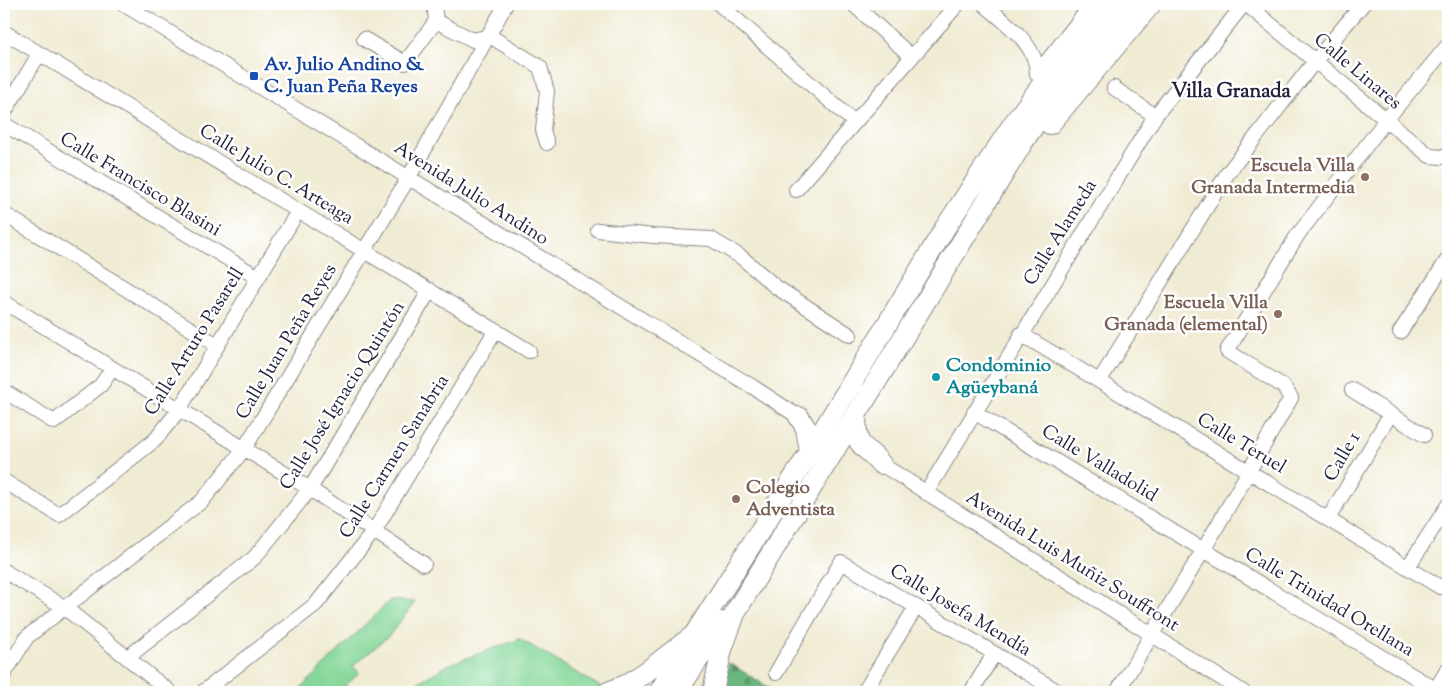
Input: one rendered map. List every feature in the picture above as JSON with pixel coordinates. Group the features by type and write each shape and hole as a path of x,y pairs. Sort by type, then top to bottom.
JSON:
{"highway":[{"path":"678,692 701,640 810,452 945,228 1013,124 1040,88 1114,4"},
{"path":"713,692 722,649 736,611 992,192 1062,84 1129,4"},
{"path":"992,192 1151,4"},
{"path":"945,228 963,189 997,132 1036,74"},
{"path":"799,417 819,419 834,412"},
{"path":"856,416 856,439 862,448 874,456 881,464"},
{"path":"799,417 806,428 810,452"},
{"path":"829,459 859,457 881,464"},
{"path":"659,692 701,640 816,480"},
{"path":"608,692 626,685 701,640"},
{"path":"682,692 701,640"}],"street":[{"name":"Avenida Julio Andino","path":"123,4 799,417"},
{"path":"364,39 406,63 436,21 434,4"},
{"name":"Calle Juan Peña Reyes","path":"4,674 27,638 64,607 202,501 244,449 409,177 490,36 506,4"},
{"path":"719,4 854,122"},
{"path":"853,4 912,57"},
{"path":"796,190 958,4"},
{"path":"984,4 1021,39 1034,55 1036,74"},
{"path":"1036,74 1092,4"},
{"name":"Calle Linares","path":"1245,4 1430,156 1442,157 1448,154"},
{"name":"Calle Alameda","path":"926,493 1155,116 1245,4"},
{"path":"1100,380 1227,174 1315,61 1363,4"},
{"path":"436,21 473,40 490,36 540,67 547,91 543,130 548,142"},
{"name":"Calle Julio C. Arteaga","path":"4,32 529,351"},
{"path":"1021,39 1041,48 1059,45"},
{"path":"1117,692 1250,472 1291,398 1283,386 1227,351 1296,236 1386,120 1448,46"},
{"path":"4,113 39,54"},
{"path":"1114,88 1155,116"},
{"name":"Calle Francisco Blasini","path":"4,124 258,277"},
{"name":"Calle Arturo Pasarell","path":"4,481 59,515 156,440 179,410 298,211"},
{"path":"4,214 217,345"},
{"path":"598,230 653,236 710,239 741,257 776,287 850,335"},
{"path":"1400,332 1448,259"},
{"name":"Calle José Ignacio Quintón","path":"128,657 254,558 310,489 430,290"},
{"path":"4,302 310,489 424,564"},
{"name":"Calle Carmen Sanabria","path":"203,692 316,604 374,530 496,330"},
{"name":"Calle Teruel","path":"1021,334 1440,587"},
{"path":"4,392 54,422 101,385 112,369"},
{"path":"1352,390 1424,435"},
{"name":"Calle Valladolid","path":"974,412 1204,549"},
{"name":"Calle 1","path":"1328,519 1390,415"},
{"name":"Avenida Luis Muñiz Souffront","path":"881,464 1243,692"},
{"path":"1408,567 1448,505"},
{"name":"Calle Trinidad Orellana","path":"1204,549 1434,691"},
{"name":"Calle Josefa Mendía","path":"776,673 842,562 1059,692"},
{"path":"4,571 64,607 170,692"},
{"path":"864,692 916,606"},
{"path":"971,692 994,654"},
{"path":"1434,691 1448,669"}],"green space":[{"path":"390,600 415,602 389,636 353,666 359,673 339,692 297,692"},
{"path":"520,639 604,689 590,692 409,692 406,689 450,664"},
{"path":"729,663 776,692 724,692"}],"place":[{"name":"Av. Julio Andino & C. Juan Peña Reyes","path":"254,76"},
{"name":"Escuela Villa Granada Intermedia","path":"1365,177"},
{"name":"Escuela Villa Granada (elemental)","path":"1278,314"},
{"name":"Condominio Agüeybaná","path":"936,377"},
{"name":"Colegio Adventista","path":"736,499"}],"district":[{"name":"Villa Granada","path":"1231,92"}]}
